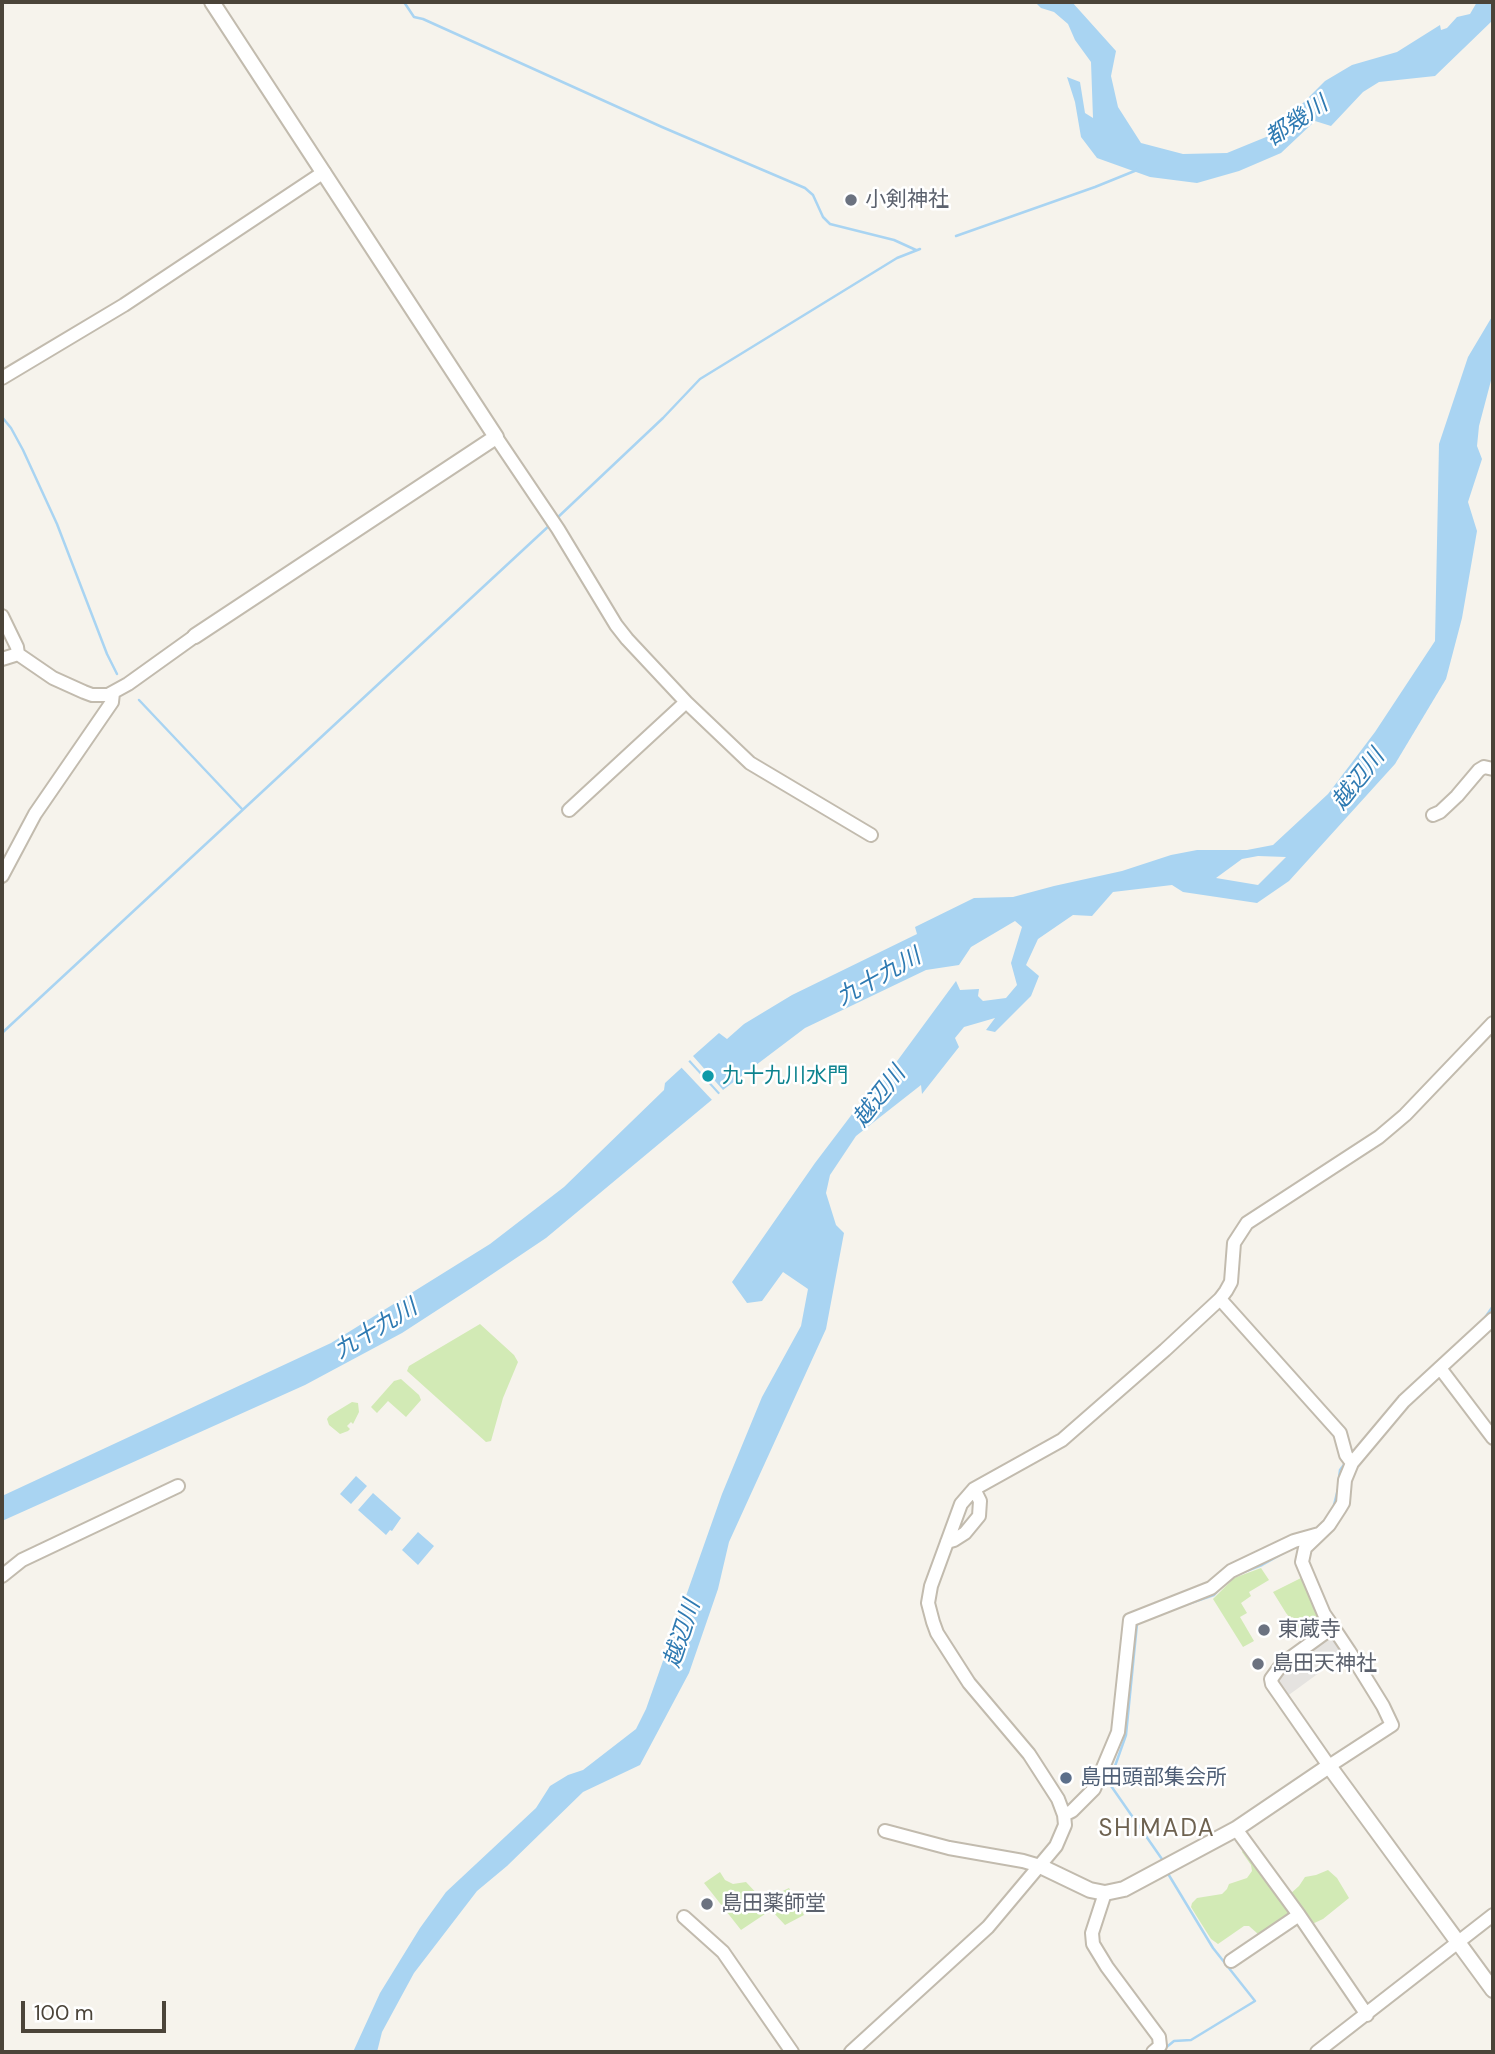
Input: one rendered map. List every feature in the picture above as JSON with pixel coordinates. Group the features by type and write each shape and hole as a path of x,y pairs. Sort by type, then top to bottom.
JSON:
{"street":[{"path":"212,2 558,528 627,639 686,702 750,763 871,835"},
{"path":"2,378 124,305 324,172"},
{"path":"2,616 18,654 53,678 84,692 100,696 113,693 496,437"},
{"path":"2,659 18,654"},
{"path":"2,876 35,814 112,702 113,693"},
{"path":"569,810 686,702"},
{"path":"1433,815 1457,796 1479,770 1484,767 1493,769"},
{"path":"851,2052 988,1927 1041,1866 1062,1836 1065,1825 1058,1799 1029,1754 969,1683 937,1633 929,1603 931,1586 961,1504 974,1489 1062,1440 1220,1299 1231,1282 1234,1242 1247,1223 1379,1137 1405,1115 1493,1023"},
{"path":"1220,1299 1340,1433 1346,1455 1352,1463"},
{"path":"884,1831 949,1848 1041,1866 1090,1890 1105,1892 1124,1889 1236,1829 1392,1725 1324,1614 1302,1562 1305,1548 1329,1525 1343,1503 1345,1480 1352,1463 1404,1401 1493,1319"},
{"path":"1440,1368 1493,1438"},
{"path":"2,1576 22,1560 178,1486"},
{"path":"947,1542 965,1534 979,1516 980,1501 974,1489"},
{"path":"1063,1815 1072,1811 1094,1789 1118,1732 1130,1620 1211,1588 1231,1571 1294,1541 1319,1534"},
{"path":"1333,1627 1282,1664 1271,1679 1272,1685 1493,1990"},
{"path":"1236,1829 1299,1914 1367,2015"},
{"path":"1105,1892 1091,1933 1093,1944 1159,2037 1160,2046 1153,2052"},
{"path":"1231,1961 1299,1914"},
{"path":"1317,2052 1493,1915"},
{"path":"684,1917 723,1952 792,2052"}],"green space":[{"path":"480,1324 514,1355 518,1362 503,1398 491,1441 486,1442 407,1371 409,1366"},
{"path":"401,1379 421,1400 406,1417 388,1401 377,1413 371,1407 394,1381"},
{"path":"352,1402 358,1403 359,1412 353,1424 351,1422 347,1426 350,1429 340,1434 329,1425 327,1419"},
{"path":"1261,1568 1269,1580 1249,1592 1251,1596 1241,1603 1247,1613 1240,1617 1254,1641 1243,1647 1213,1599 1234,1578"},
{"path":"1303,1577 1324,1621 1301,1632 1273,1592"},
{"path":"1245,1846 1289,1895 1305,1877 1328,1870 1337,1878 1349,1898 1323,1919 1310,1925 1304,1918 1258,1934 1249,1926 1244,1926 1218,1944 1211,1939 1191,1907 1192,1903 1197,1898 1222,1894 1229,1884 1247,1878 1252,1871 1242,1852"},
{"path":"720,1872 725,1880 733,1884 746,1882 761,1898 766,1899 789,1888 804,1915 785,1925 771,1910 741,1930 704,1883"}],"shaded area":[{"path":"1329,1634 1333,1635 1345,1654 1286,1697 1276,1684 1279,1672"}],"water":[{"name":"都幾川","path":"1035,2 1072,2 1116,51 1111,76 1118,107 1141,143 1183,154 1227,153 1271,135 1325,81 1352,65 1397,52 1440,25 1441,30 1447,28 1457,17 1470,14 1477,2 1493,2 1493,20 1435,76 1379,82 1363,92 1331,126 1315,121 1281,153 1239,171 1197,183 1150,177 1097,158 1081,137 1075,102 1067,77 1080,82 1085,113 1093,118 1091,62 1075,40 1068,24 1054,12 1041,8"},
{"path":"1493,315 1493,373 1479,426 1477,446 1482,459 1468,502 1477,531 1462,618 1446,679 1395,764 1289,881 1257,903 1183,892 1172,885 1113,892 1092,916 1073,915 1038,939 1026,965 1039,976 1031,996 995,1032 986,1030 995,1018 964,1027 955,1038 959,1047 922,1094 921,1085 856,1136 830,1175 826,1193 836,1225 844,1233 826,1329 729,1542 718,1589 689,1673 640,1765 583,1792 507,1866 477,1891 414,1973 382,2032 377,2052 353,2052 380,1993 446,1892 536,1808 550,1786 583,1770 636,1729 646,1709 722,1494 762,1397 801,1326 808,1289 783,1272 762,1301 747,1303 732,1282 815,1163 859,1105 867,1102 956,981 960,990 979,989 978,996 983,1001 1006,998 1017,985 1011,963 1022,927 1015,921 971,947 959,965 926,970 805,1028 723,1090 693,1056 719,1033 727,1039 744,1024 792,995 917,934 915,927 974,898 1013,897 1197,850 1247,850 1273,845 1328,794 1375,732 1435,641 1439,444 1468,357","holes":["1258,856 1286,857 1258,885 1216,878 1242,859"]},
{"name":"九十九川","path":"690,1060 720,1093 546,1238 476,1285 402,1333 305,1385 2,1521 2,1496 331,1343 490,1244 564,1187 664,1090 665,1083"},
{"path":"356,1476 367,1486 351,1504 340,1494"},
{"path":"373,1493 401,1518 386,1535 358,1510"},
{"path":"418,1532 434,1546 418,1565 402,1550"}],"pier":[{"path":"687,1060 719,1095 713,1101 680,1066"}],"waterway":[{"path":"404,2 414,17 805,188 813,195 823,217 830,224 894,240 916,250"},
{"path":"956,236 1137,170"},
{"path":"556,519 663,418 700,379 897,258 920,249"},
{"path":"2,417 23,450 57,524 117,674"},
{"path":"2,1033 551,524"},
{"path":"139,700 242,809"},
{"path":"1482,1322 1493,1306"},
{"path":"1420,1379 1430,1369"},
{"path":"1339,1478 1340,1470 1346,1462"},
{"path":"1333,1509 1339,1485"},
{"path":"1241,1573 1289,1550"},
{"path":"1179,1607 1214,1595 1222,1586"},
{"path":"1137,1624 1126,1735 1109,1783 1164,1862"},
{"path":"1163,2050 1174,2041 1191,2040 1255,2001 1213,1948 1167,1872"}],"place":[{"name":"小剣神社","path":"851,200"},
{"name":"九十九川水門","path":"708,1076"},
{"name":"東蔵寺","path":"1264,1630"},
{"name":"島田天神社","path":"1258,1664"},
{"name":"島田頭部集会所","path":"1066,1778"},
{"name":"島田薬師堂","path":"707,1904"}],"district":[{"name":"SHIMADA","path":"1157,1830"}],"water label":[{"name":"越辺川","path":"1359,780"},
{"name":"越辺川","path":"880,1097"},
{"name":"越辺川","path":"683,1634"}]}
